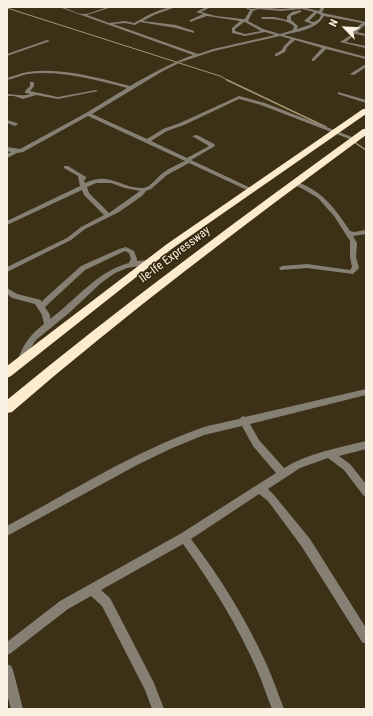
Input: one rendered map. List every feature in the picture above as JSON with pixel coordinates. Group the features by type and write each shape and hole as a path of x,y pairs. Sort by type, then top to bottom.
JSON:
{"highway":[{"name":"Ile-Ife Expressway","path":"7,408 98,331 181,266 225,221 254,197 336,133 364,115"},
{"name":"Ile-Ife Expressway","path":"7,373 151,262 225,221 254,197 294,183 366,131"}],"street":[{"path":"61,7 197,55"},
{"path":"69,10 74,7"},
{"path":"84,15 110,7"},
{"path":"124,30 142,22 153,14 174,7"},
{"path":"209,7 198,12 245,22 279,36 366,58"},
{"path":"245,7 252,10 260,8 280,10 302,8 365,23"},
{"path":"309,22 306,21 319,13 323,7"},
{"path":"296,9 300,11"},
{"path":"252,10 245,22 233,29 233,32 245,35 265,31"},
{"path":"291,22 290,16 292,13 300,11 319,13"},
{"path":"295,29 314,24 320,20 319,13"},
{"path":"191,21 207,14"},
{"path":"262,18 273,16 291,22 296,26 295,29"},
{"path":"210,21 216,17"},
{"path":"106,23 125,22 135,24"},
{"path":"142,22 153,25 165,24 193,32"},
{"path":"309,22 314,24"},
{"path":"7,156 32,145 88,114 168,66 197,55 279,36 299,28 309,22"},
{"path":"365,23 343,42 366,47"},
{"path":"355,33 366,35"},
{"path":"276,55 284,51 285,47 294,39"},
{"path":"7,55 48,41"},
{"path":"313,60 324,47"},
{"path":"356,55 366,47"},
{"path":"284,51 288,55"},
{"path":"352,74 366,65"},
{"path":"7,79 28,73 47,73 88,78 131,88"},
{"path":"32,83 32,86 27,91 29,93 58,98 96,91"},
{"path":"340,93 366,102"},
{"path":"7,95 15,95 23,98 35,94"},
{"path":"148,141 165,130 182,124 239,97 263,104 354,140"},
{"path":"88,114 148,141 254,197"},
{"path":"7,121 15,124 7,125"},
{"path":"66,167 80,177 96,181 112,181 127,188 144,190 149,188 165,174 212,146 195,136"},
{"path":"7,149 16,151"},
{"path":"80,177 86,194 108,215"},
{"path":"7,223 96,181"},
{"path":"282,268 307,266 351,272 356,268 353,255 355,247 353,240 335,212 322,197 311,189 294,183"},
{"path":"7,270 69,239 83,228 117,211 140,196 144,190"},
{"path":"348,232 353,234 366,232"},
{"path":"41,306 83,268 121,250 126,249 132,252 134,260 132,264"},
{"path":"22,360 23,353 28,345 41,330 48,326 104,278 120,268 132,264 151,262"},
{"path":"7,290 15,296 38,302 46,314 48,326"},
{"path":"46,314 58,317"},
{"path":"7,531 167,446 203,431 243,420 366,392"},
{"path":"243,420 256,443 283,474"},
{"path":"8,646 64,605 184,538 297,465 329,454 366,445"},
{"path":"329,454 347,466 366,492"},
{"path":"260,488 271,498 306,543 366,638"},
{"path":"184,538 198,555 222,593 257,656 278,709"},
{"path":"92,590 106,602 150,687 158,709"},
{"path":"7,670 17,709"}],"waterway":[{"path":"7,8 220,76 228,81"},
{"path":"228,81 326,127"},
{"path":"354,142 366,150"}]}
